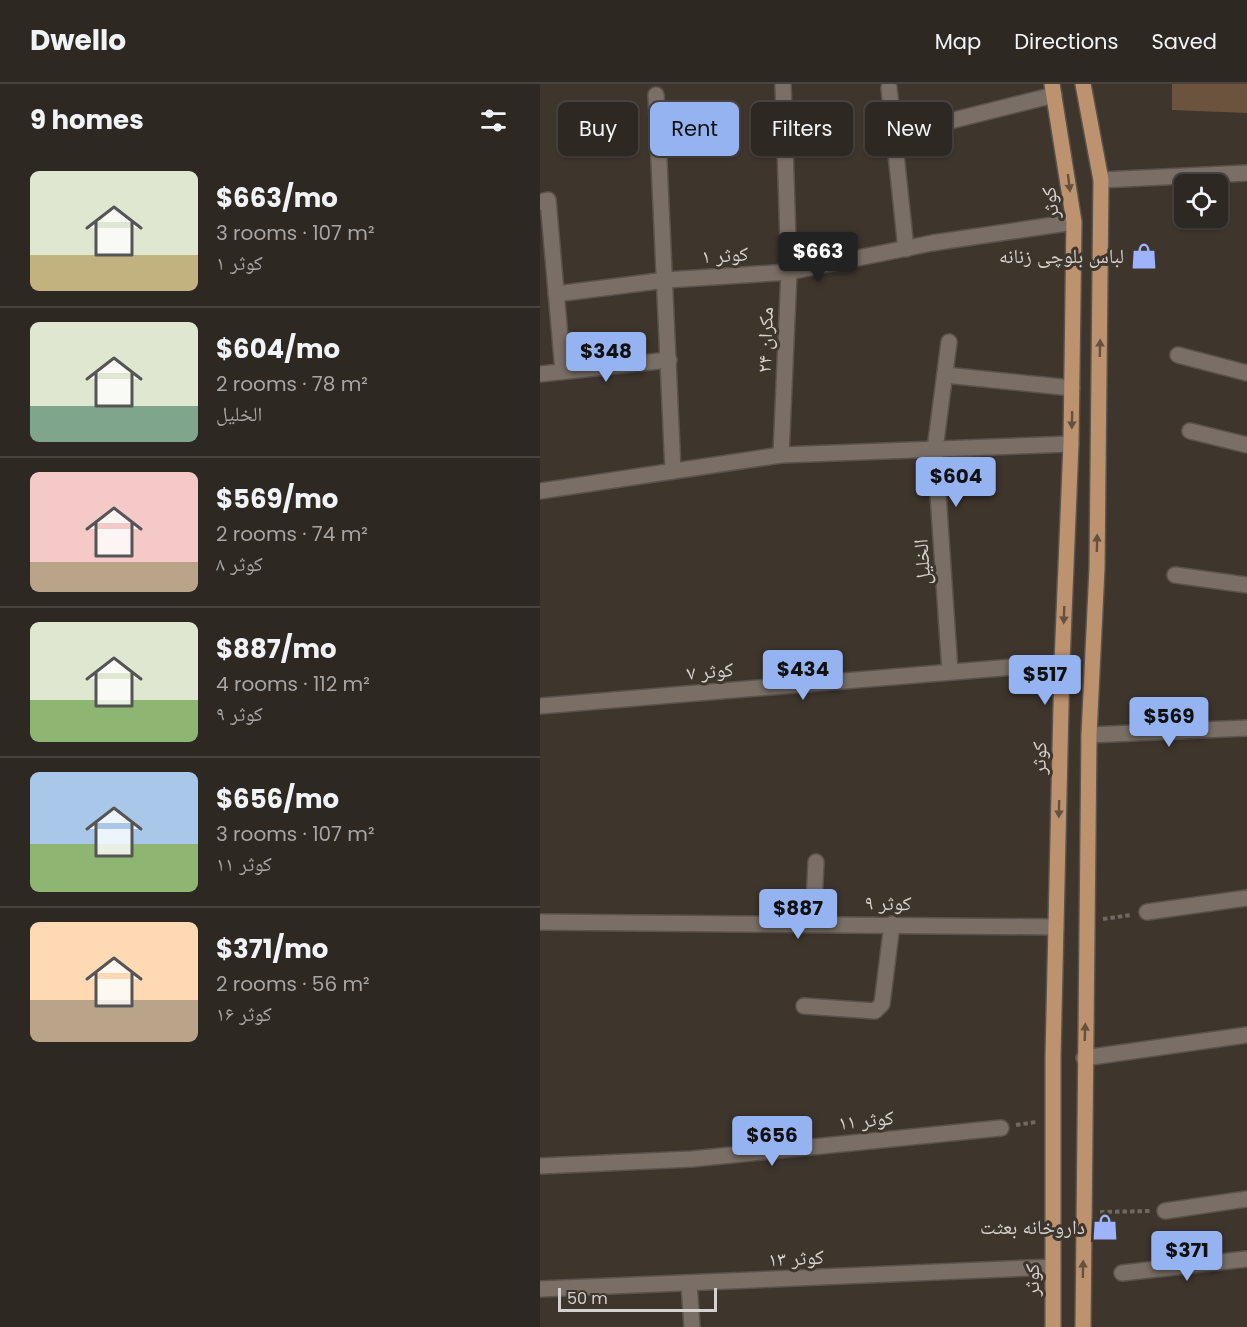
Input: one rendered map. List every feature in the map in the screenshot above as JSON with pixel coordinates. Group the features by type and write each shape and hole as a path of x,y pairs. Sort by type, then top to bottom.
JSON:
{"main road":[{"path":"1083,84 1101,180 1097,568 1089,735 1083,1327"},
{"name":"کوثر","path":"1053,90 1074,222 1071,444 1062,663 1052,1119 1053,1327"}],"street":[{"name":"مکران ۲۴","path":"781,455 789,272 783,84"},
{"path":"889,88 890,102"},
{"path":"952,119 1053,90"},
{"path":"656,95 673,471"},
{"path":"896,156 906,249"},
{"path":"1101,180 1247,173"},
{"path":"540,202 548,200 563,371"},
{"name":"کوثر ۱","path":"556,294 666,280 789,272 906,249 1074,222"},
{"name":"الخلیل","path":"949,342 935,449 950,672"},
{"path":"1178,355 1247,373"},
{"path":"540,374 669,360"},
{"path":"945,375 1072,388"},
{"path":"1190,431 1247,445"},
{"path":"540,491 781,455 1071,444"},
{"path":"1175,575 1247,585"},
{"name":"کوثر ۷","path":"540,706 1062,663"},
{"path":"1089,735 1247,728"},
{"path":"813,923 816,862"},
{"path":"1146,912 1247,898"},
{"name":"کوثر ۹","path":"540,922 1056,927"},
{"path":"804,1006 875,1011 882,1004 892,924"},
{"path":"1084,1058 1247,1035"},
{"name":"کوثر ۱۱","path":"540,1166 693,1159 1001,1128"},
{"path":"1165,1211 1247,1199"},
{"path":"1122,1273 1247,1258"},
{"name":"کوثر ۱۳","path":"540,1289 1053,1267"},
{"path":"689,1284 692,1327"}],"path":[{"path":"1087,922 1146,912"},
{"path":"1001,1128 1052,1119"},
{"path":"1085,1212 1165,1211"}],"shaded area":[{"path":"1172,84 1247,84 1247,113 1172,110"}],"place":[{"name":"لباس بلوچی زنانه","path":"1144,256"},
{"name":"داروخانه بعثت","path":"1105,1227"}]}
